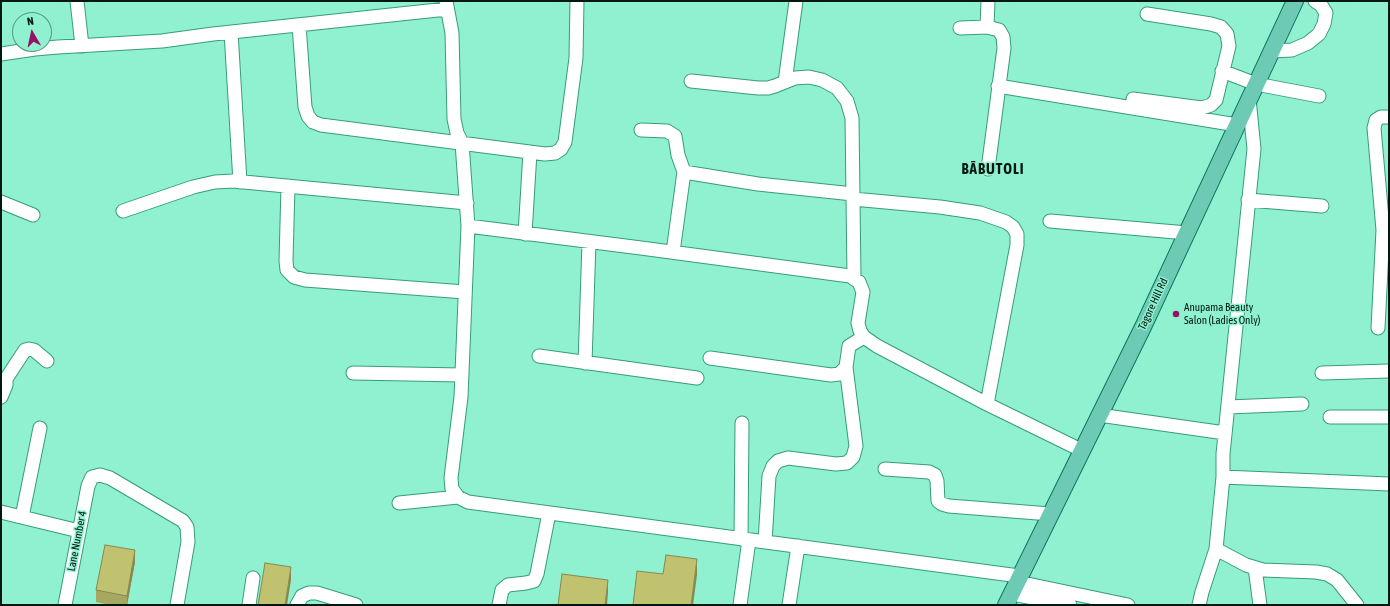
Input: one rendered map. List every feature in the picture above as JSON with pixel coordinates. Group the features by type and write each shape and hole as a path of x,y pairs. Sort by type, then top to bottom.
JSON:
{"main road":[{"name":"Tagore Hill Rd","path":"1014,589 1081,450 1143,327 1295,1"}],"street":[{"path":"77,1 82,46"},
{"path":"300,25 305,107 308,116 313,122 321,125 545,154 555,153 561,149 565,142 576,58 577,1"},
{"path":"785,82 796,1"},
{"path":"987,27 988,1"},
{"path":"1272,51 1292,50 1308,43 1319,34 1324,24 1326,13 1321,5 1315,1"},
{"path":"1,54 35,49 162,41 300,25 447,5 452,33 454,119 457,133 462,143 468,226 461,396 451,478 452,489 458,497 468,502 798,546 1014,589 1128,605"},
{"path":"1133,99 1202,108 1210,105 1216,100 1229,46 1227,34 1221,27 1211,24 1148,14"},
{"path":"960,28 987,27 999,30 1003,37 1004,48 988,169"},
{"path":"231,32 240,182"},
{"path":"1222,71 1256,84 1319,96"},
{"path":"691,81 758,88 775,86 794,78 809,77 822,80 837,88 847,101 852,118 854,278"},
{"path":"998,86 1237,126"},
{"path":"1199,605 1216,549 1223,477 1225,433 1254,149 1250,99"},
{"path":"1378,328 1386,242 1382,216 1374,128 1376,120 1381,117 1389,117"},
{"path":"642,130 667,131 675,136 678,155 684,172 673,252"},
{"path":"525,234 530,152"},
{"path":"684,172 758,184 980,213 1006,222 1014,227 1017,234 1017,245 987,404"},
{"path":"123,210 193,187 215,182 240,182 288,186 467,203"},
{"path":"288,186 286,261 288,270 294,278 466,292"},
{"path":"1248,200 1322,206"},
{"path":"1,202 33,215"},
{"path":"1050,221 1187,233"},
{"path":"468,226 850,276 859,282 863,292 858,323 860,331 864,337 877,346 987,404 1081,450"},
{"path":"585,363 589,242"},
{"path":"765,542 769,476 773,466 778,461 788,458 836,464 848,463 854,457 856,446 846,367 849,346 864,337"},
{"path":"1,397 6,385 4,376 25,350 34,350 47,361"},
{"path":"539,356 697,378"},
{"path":"710,358 831,374 839,374 846,367"},
{"path":"1322,373 1389,371"},
{"path":"353,373 462,375"},
{"path":"1228,407 1302,404"},
{"path":"1099,415 1225,433"},
{"path":"1330,417 1389,417"},
{"path":"740,605 745,539 742,423"},
{"path":"22,517 40,428"},
{"path":"885,469 929,472 935,475 937,481 938,500 942,504 949,506 1050,514"},
{"name":"Lane Number 4","path":"65,605 88,486 92,477 100,475 110,478 183,521 187,527 188,542 177,605"},
{"path":"1223,477 1389,484"},
{"path":"399,503 458,497"},
{"path":"1,512 79,531"},
{"path":"499,605 502,590 508,585 526,584 534,581 538,574 549,513"},
{"path":"789,605 798,546"},
{"path":"1216,549 1246,565 1263,570 1316,572 1327,574 1337,580 1357,605"},
{"path":"1255,568 1260,605"},
{"path":"249,605 253,578"},
{"path":"1014,589 1070,605"},
{"path":"297,605 302,596 309,593 317,593 356,605"}],"building":[{"path":"105,545 135,550 127,596 96,590"},
{"path":"666,555 697,559 691,605 633,605 637,571 663,574"},
{"path":"265,563 291,567 285,605 258,605"},
{"path":"562,574 608,580 605,605 558,605"}],"place":[{"name":"Anupama Beauty Salon (Ladies Only)","path":"1176,314"}],"district":[{"name":"BĀBUTOLI","path":"993,169"}]}
